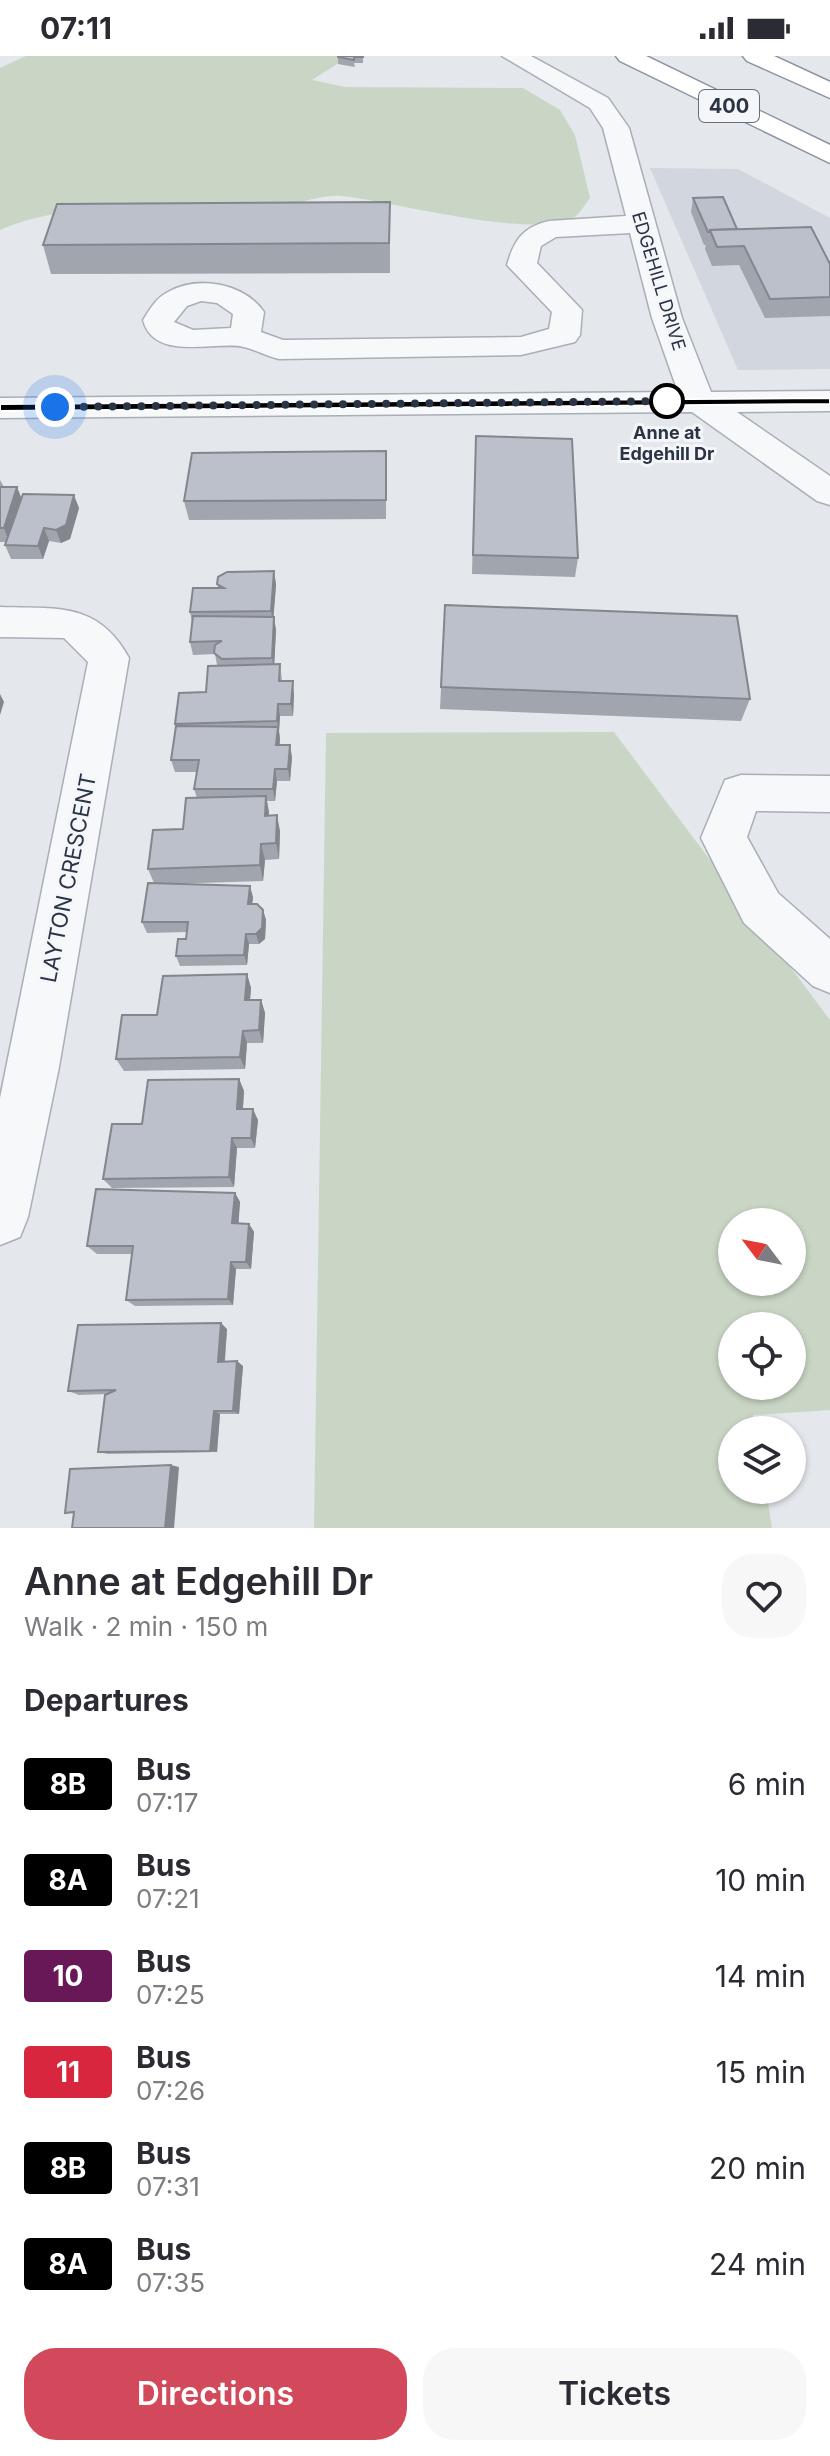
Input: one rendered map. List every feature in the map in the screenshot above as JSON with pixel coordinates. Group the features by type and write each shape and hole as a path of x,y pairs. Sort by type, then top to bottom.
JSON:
{"highway":[{"name":"400","path":"628,56 830,155"},
{"name":"400","path":"755,56 830,91"}],"street":[{"name":"EDGEHILL DRIVE","path":"514,56 599,103 616,128 667,318 698,401"},
{"path":"245,336 279,350 521,346 547,341 564,335 567,310 530,277 522,265 528,242 549,229 642,224"},
{"path":"698,401 823,488"},
{"path":"0,408 698,401 821,422 823,488"},
{"name":"LAYTON CRESCENT","path":"0,622 74,624 109,658 33,1067 0,1217"},
{"path":"830,794 741,793 724,838 761,908 830,970"}],"shaded area":[{"path":"650,168 738,169 830,218 830,369 738,370"}],"green space":[{"path":"26,56 350,56 312,80 345,87 523,88 560,110 575,135 590,198 575,217 556,223 529,225 332,196 264,211 64,213 31,219 0,230 0,68"},
{"path":"614,732 830,1020 830,1410 718,1416 718,1504 768,1504 772,1528 314,1528 326,733"}],"building":[{"path":"338,56 363,57 354,57 354,60"},
{"path":"723,197 737,229 708,232 693,198"},
{"path":"390,202 389,243 43,245 57,204"},
{"path":"811,227 830,264 830,297 770,299 744,246 717,247 710,230"},
{"path":"476,436 572,439 578,558 473,555"},
{"path":"386,451 386,500 184,501 192,453"},
{"path":"0,487 17,487 4,528 0,528"},
{"path":"23,494 74,495 66,525 56,530 44,528 38,546 5,545"},
{"path":"274,571 271,611 190,612 193,588 224,588 217,584 218,577 227,572"},
{"path":"445,605 737,616 750,699 441,687"},
{"path":"193,616 274,617 272,658 222,659 214,653 215,645 222,641 190,642"},
{"path":"280,664 279,681 293,681 291,704 278,704 277,721 175,724 179,693 206,692 208,666"},
{"path":"176,726 278,727 276,745 290,745 288,769 275,769 273,789 194,789 199,760 171,760"},
{"path":"266,796 265,816 277,815 276,843 261,844 260,865 148,869 153,830 183,829 186,798"},
{"path":"148,883 250,886 248,904 257,904 263,910 262,928 256,934 246,934 244,955 176,956 178,939 186,939 188,922 142,922"},
{"path":"247,974 245,1000 261,1000 259,1030 243,1031 240,1057 116,1059 122,1015 157,1015 163,976"},
{"path":"239,1079 237,1109 253,1109 251,1138 232,1138 229,1177 103,1179 112,1124 142,1124 148,1080"},
{"path":"96,1189 235,1193 232,1223 249,1224 246,1262 231,1262 228,1299 126,1300 133,1246 87,1246"},
{"path":"221,1323 218,1362 237,1361 233,1411 214,1411 210,1451 98,1452 105,1395 116,1390 68,1391 78,1325"},
{"path":"171,1465 165,1528 72,1528 74,1512 65,1513 70,1469"}],"bus line":[{"name":"8B","path":"0,408 830,401"}],"place":[{"name":"Anne at Edgehill Dr","path":"667,401"}],"route":[{"path":"55,407 673,401 667,401"}]}
